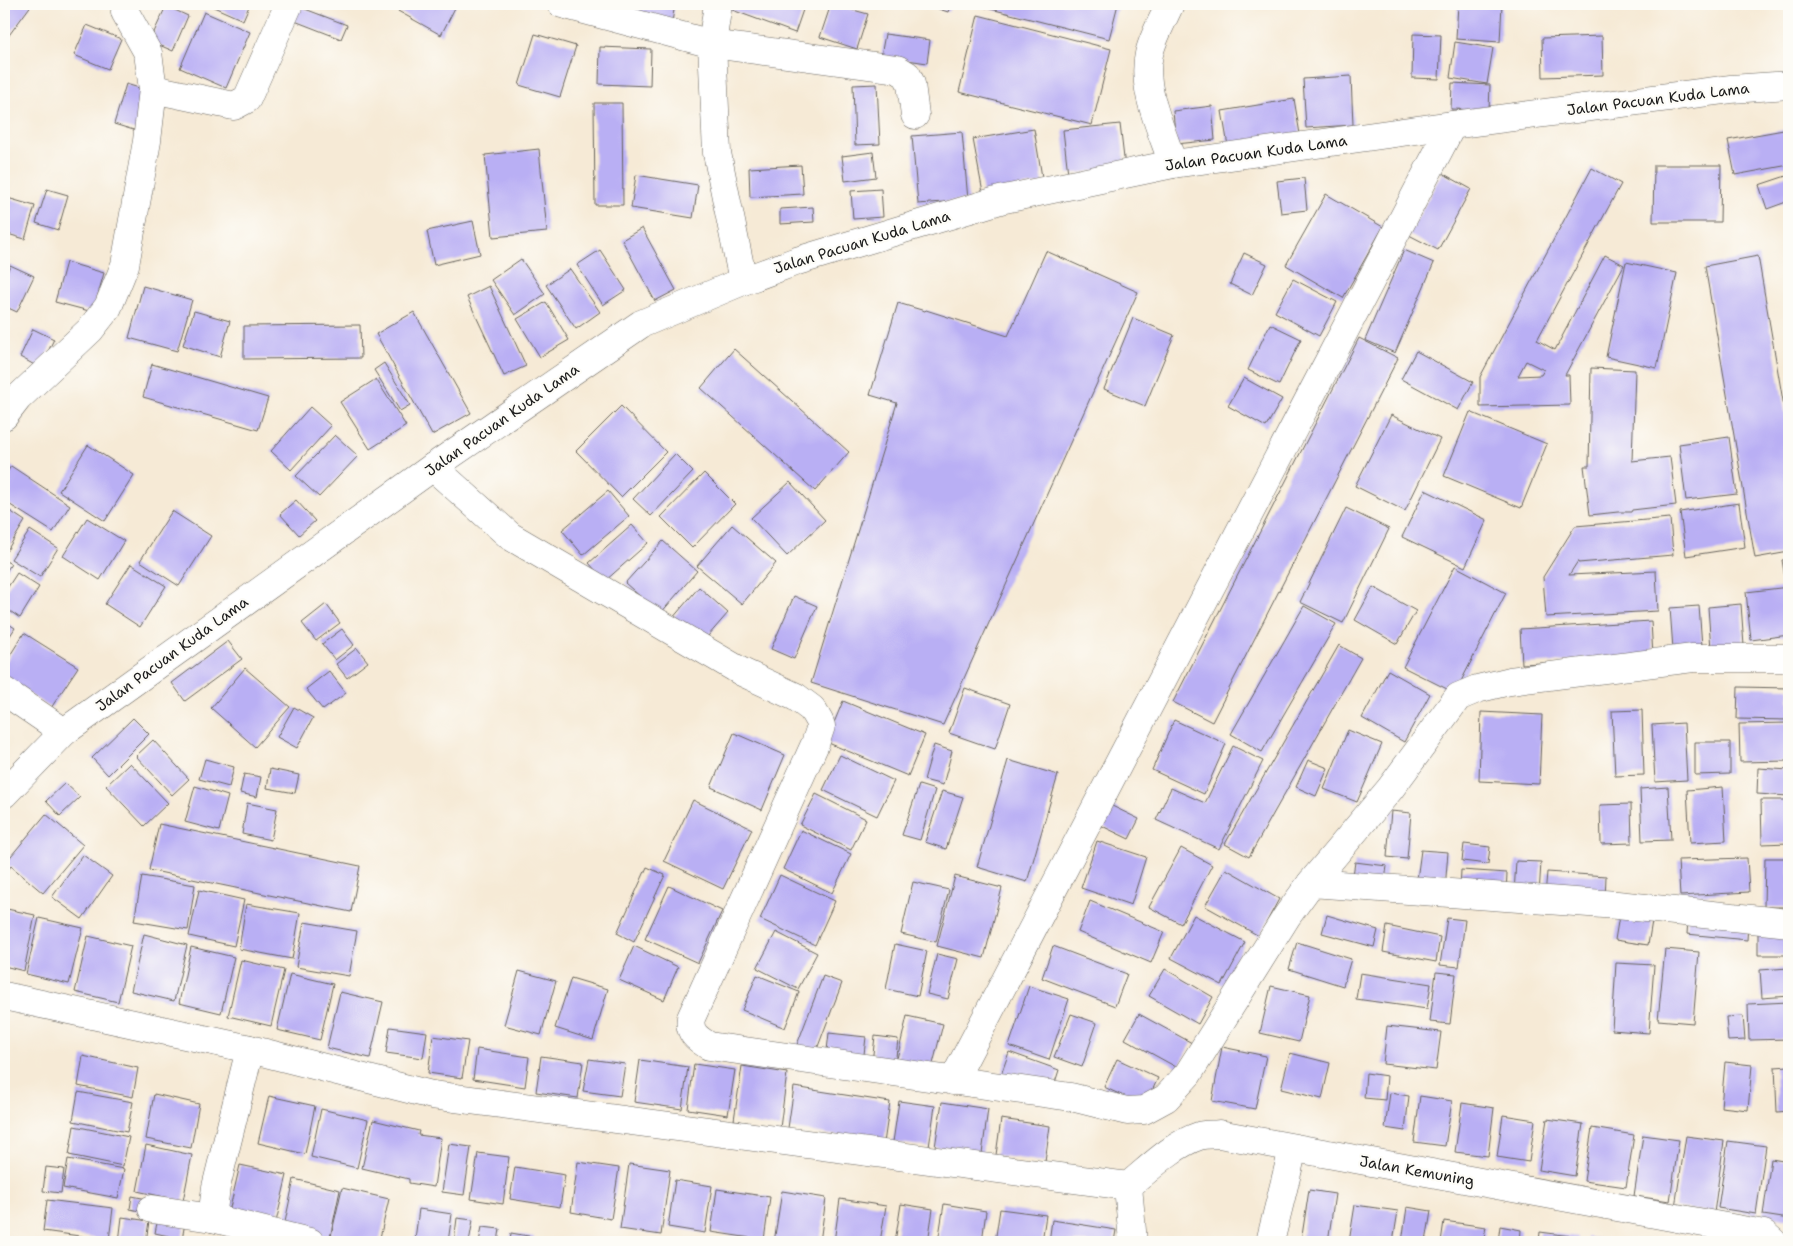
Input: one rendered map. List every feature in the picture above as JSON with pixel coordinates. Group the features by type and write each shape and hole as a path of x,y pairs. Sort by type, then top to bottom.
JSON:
{"street":[{"path":"153,89 234,106 247,99 289,4"},
{"path":"562,4 712,44 897,70 907,75 911,84 914,115"},
{"path":"718,4 712,44 717,153 743,280"},
{"path":"1170,4 1149,53 1146,73 1148,90 1173,164"},
{"path":"4,416 18,398 90,330 108,307 125,265 147,141 153,89 148,53 124,12"},
{"name":"Jalan Pacuan Kuda Lama","path":"4,794 64,732 432,468 641,324 743,280 797,261 1000,200 1173,164 1452,124 1730,89 1789,85"},
{"path":"953,1081 1452,124"},
{"path":"432,468 510,536 742,672 796,697 812,709 819,721 821,726 816,744 691,1018 691,1030 697,1038 709,1046 1071,1097 1127,1111 1144,1110 1166,1098 1188,1074 1287,916 1311,883 1390,789 1458,697 1477,689 1510,681 1683,660 1789,658"},
{"path":"4,691 64,732"},
{"path":"1311,883 1617,905 1789,923"},
{"path":"4,996 250,1049 432,1095 1128,1186 1133,1242"},
{"path":"212,1218 216,1187 250,1049"},
{"name":"Jalan Kemuning","path":"1128,1186 1169,1153 1200,1136 1219,1134 1764,1234 1773,1242"},
{"path":"1270,1242 1293,1149"},
{"path":"152,1209 212,1218 310,1242"}],"building":[{"path":"4,4 32,4 4,42"},
{"path":"207,4 250,4 243,20"},
{"path":"292,4 347,25 341,39 287,18"},
{"path":"402,4 457,4 441,35 398,11"},
{"path":"611,4 675,4 672,22"},
{"path":"725,4 805,4 795,33 724,7"},
{"path":"831,4 868,14 857,49 820,37"},
{"path":"924,4 951,4 948,12"},
{"path":"984,4 1118,4 1109,39 983,7"},
{"path":"1458,4 1502,4 1500,42 1456,39"},
{"path":"166,6 188,16 173,51 150,41"},
{"path":"204,12 250,32 226,88 180,68"},
{"path":"978,15 1111,49 1092,125 959,92"},
{"path":"87,25 121,39 108,69 74,55"},
{"path":"535,34 576,46 560,97 519,85"},
{"path":"885,34 930,40 927,63 881,56"},
{"path":"1413,34 1441,35 1439,79 1412,78"},
{"path":"1602,36 1603,75 1543,77 1542,38"},
{"path":"1455,42 1493,48 1487,84 1450,78"},
{"path":"600,47 651,49 650,86 599,84"},
{"path":"1351,76 1353,125 1306,128 1303,79"},
{"path":"1452,83 1490,85 1489,110 1451,109"},
{"path":"126,84 149,91 137,131 114,124"},
{"path":"877,84 880,144 855,145 853,85"},
{"path":"1294,99 1300,134 1228,146 1222,111"},
{"path":"594,103 622,103 623,205 595,205"},
{"path":"1212,106 1215,140 1176,144 1173,111"},
{"path":"1120,124 1125,167 1068,174 1063,130"},
{"path":"1034,129 1043,183 983,193 973,139"},
{"path":"1789,129 1789,165 1735,175 1728,140"},
{"path":"962,132 968,200 918,204 912,136"},
{"path":"539,149 547,232 493,237 485,155"},
{"path":"873,152 876,177 845,181 842,156"},
{"path":"801,165 803,194 750,197 749,168"},
{"path":"1654,165 1721,165 1720,222 1653,222"},
{"path":"1592,168 1621,184 1537,340 1555,350 1605,255 1624,265 1565,375 1569,375 1570,405 1480,407 1480,377","holes":["1526,361 1544,370 1541,375 1518,376"]},
{"path":"1442,173 1471,189 1438,250 1409,235"},
{"path":"636,175 698,185 693,218 631,208"},
{"path":"1789,175 1789,201 1767,209 1759,185"},
{"path":"1304,178 1307,210 1281,213 1277,181"},
{"path":"47,189 68,195 58,230 36,223"},
{"path":"881,189 883,217 853,219 851,191"},
{"path":"1326,194 1383,227 1343,298 1286,265"},
{"path":"4,197 35,206 25,239 4,233"},
{"path":"813,207 814,222 780,224 780,209"},
{"path":"473,221 480,254 434,265 427,231"},
{"path":"642,228 676,290 655,301 622,240"},
{"path":"600,250 626,290 603,305 577,265"},
{"path":"1404,250 1434,263 1395,353 1365,340"},
{"path":"1046,251 1138,292 943,725 811,683 897,403 870,395 898,303 1008,336"},
{"path":"1244,253 1267,264 1252,295 1230,284"},
{"path":"1758,256 1789,436 1789,552 1755,558 1705,266"},
{"path":"521,259 545,294 515,315 491,280"},
{"path":"66,262 104,273 93,312 55,302"},
{"path":"1626,262 1677,273 1657,368 1606,357"},
{"path":"10,265 34,276 17,312 4,306 4,279"},
{"path":"570,269 600,312 576,329 546,285"},
{"path":"1293,279 1337,302 1319,336 1275,312"},
{"path":"143,286 192,300 177,351 129,338"},
{"path":"489,286 526,366 504,376 467,297"},
{"path":"546,302 569,340 540,357 517,319"},
{"path":"194,311 230,321 220,357 183,345"},
{"path":"414,312 471,413 432,435 376,334"},
{"path":"1133,318 1174,335 1145,406 1104,389"},
{"path":"1270,324 1301,339 1279,385 1248,370"},
{"path":"360,325 361,358 244,359 244,326"},
{"path":"33,329 54,339 40,368 20,357"},
{"path":"1359,338 1398,358 1212,722 1173,702"},
{"path":"734,349 849,452 815,491 701,388"},
{"path":"1416,351 1473,382 1458,410 1401,379"},
{"path":"384,363 410,405 400,411 374,370"},
{"path":"152,364 268,398 258,430 143,397"},
{"path":"1591,368 1635,370 1632,461 1670,457 1676,505 1632,510 1631,512 1590,515 1584,466 1589,466"},
{"path":"1244,378 1282,399 1266,427 1228,406"},
{"path":"376,379 406,426 370,449 340,402"},
{"path":"621,406 666,452 621,497 576,451"},
{"path":"310,407 331,426 291,470 271,451"},
{"path":"1470,412 1547,444 1521,508 1444,476"},
{"path":"1391,415 1440,439 1405,511 1355,486"},
{"path":"335,435 358,456 319,497 296,476"},
{"path":"1729,437 1737,494 1686,500 1679,444"},
{"path":"88,445 134,475 105,521 59,491"},
{"path":"675,454 693,472 651,516 633,499"},
{"path":"11,466 70,505 53,532 4,501 4,477"},
{"path":"704,473 735,504 692,548 661,517"},
{"path":"790,482 825,520 787,556 751,518"},
{"path":"1425,490 1487,520 1465,567 1402,537"},
{"path":"608,491 629,516 583,555 562,530"},
{"path":"296,500 315,521 299,535 280,514"},
{"path":"1739,503 1745,547 1686,556 1680,512"},
{"path":"4,507 25,521 6,552 4,551"},
{"path":"1346,508 1389,529 1343,623 1300,602"},
{"path":"172,511 211,536 179,586 140,561"},
{"path":"87,518 124,541 100,580 63,556"},
{"path":"1670,518 1673,555 1578,563 1578,561 1569,575 1656,571 1658,611 1546,617 1543,577 1575,526"},
{"path":"632,525 648,543 605,581 589,563"},
{"path":"732,525 776,563 742,604 697,566"},
{"path":"30,530 58,548 40,577 11,559"},
{"path":"663,541 697,571 660,614 625,583"},
{"path":"1789,559 1789,577 1785,578 1782,560"},
{"path":"4,560 11,564 4,575"},
{"path":"131,564 166,586 140,627 105,604"},
{"path":"1455,566 1506,593 1455,693 1403,667"},
{"path":"17,573 39,587 20,618 4,607 4,593"},
{"path":"699,587 728,613 701,644 672,619"},
{"path":"1373,587 1416,611 1397,644 1355,620"},
{"path":"1789,587 1789,635 1751,640 1746,592"},
{"path":"794,596 817,606 794,659 771,649"},
{"path":"326,604 340,623 316,641 302,623"},
{"path":"1741,604 1744,646 1711,649 1708,607"},
{"path":"1304,606 1336,624 1262,752 1231,734"},
{"path":"1699,606 1702,646 1673,649 1670,608"},
{"path":"4,621 15,628 4,645"},
{"path":"1651,621 1653,657 1522,664 1520,629"},
{"path":"342,629 354,645 335,660 322,644"},
{"path":"24,633 78,667 51,708 4,678 4,665"},
{"path":"228,641 242,659 185,701 172,683"},
{"path":"1339,645 1361,658 1249,857 1225,844"},
{"path":"357,648 368,662 347,678 336,664"},
{"path":"245,668 290,707 255,747 211,708"},
{"path":"1388,670 1430,694 1404,742 1362,718"},
{"path":"329,671 346,693 323,710 306,689"},
{"path":"1738,687 1789,688 1789,720 1737,719"},
{"path":"965,688 1010,704 995,749 949,733"},
{"path":"843,701 925,735 908,776 826,742"},
{"path":"294,707 313,718 297,748 277,737"},
{"path":"1642,710 1644,775 1615,776 1612,711"},
{"path":"1481,712 1542,715 1539,784 1479,781"},
{"path":"133,718 149,734 108,775 92,758"},
{"path":"1174,720 1226,744 1204,794 1152,770"},
{"path":"1684,723 1687,780 1655,782 1652,725"},
{"path":"1789,723 1789,761 1740,762 1739,724"},
{"path":"1348,730 1382,744 1357,802 1324,789"},
{"path":"734,733 785,755 762,810 711,787"},
{"path":"153,740 189,779 172,795 136,756"},
{"path":"1695,742 1730,742 1730,774 1695,775"},
{"path":"934,745 952,751 943,785 924,780"},
{"path":"1233,746 1263,761 1219,849 1156,820 1171,788 1205,803"},
{"path":"840,755 894,781 877,816 823,790"},
{"path":"205,759 234,767 229,787 199,779"},
{"path":"1008,760 1058,775 1027,882 977,867"},
{"path":"1308,760 1328,768 1316,796 1296,787"},
{"path":"130,763 168,803 144,826 106,786"},
{"path":"1758,768 1789,770 1789,796 1757,794"},
{"path":"270,769 299,775 295,793 267,788"},
{"path":"244,774 261,777 257,797 240,793"},
{"path":"65,783 80,797 60,816 46,801"},
{"path":"919,785 935,790 920,840 902,835"},
{"path":"195,786 228,796 219,831 185,822"},
{"path":"1668,787 1671,840 1642,841 1640,789"},
{"path":"1723,787 1726,841 1690,843 1687,790"},
{"path":"942,791 963,797 946,849 925,842"},
{"path":"816,794 866,819 851,850 800,825"},
{"path":"693,800 752,829 723,889 664,861"},
{"path":"1761,800 1789,800 1789,843 1762,844"},
{"path":"247,803 277,809 271,840 242,834"},
{"path":"1631,804 1632,843 1601,844 1600,805"},
{"path":"1110,805 1139,819 1129,839 1100,825"},
{"path":"1391,811 1411,813 1407,859 1387,857"},
{"path":"46,814 83,845 43,893 11,866 4,875 4,860 6,862"},
{"path":"159,824 360,866 351,912 149,870"},
{"path":"801,830 851,854 832,893 783,869"},
{"path":"1097,841 1146,857 1131,905 1081,888"},
{"path":"1464,844 1490,847 1488,864 1462,861"},
{"path":"1181,848 1212,865 1181,924 1149,907"},
{"path":"1421,850 1448,852 1445,889 1416,887"},
{"path":"83,855 112,876 82,919 52,897"},
{"path":"1747,858 1749,892 1680,896 1678,860"},
{"path":"1765,858 1789,858 1789,907 1764,907"},
{"path":"1516,861 1541,862 1539,895 1514,893"},
{"path":"1355,862 1387,866 1384,887 1352,882"},
{"path":"647,867 665,875 634,942 617,933"},
{"path":"1226,869 1279,899 1259,936 1205,906"},
{"path":"1461,870 1507,873 1506,894 1460,890"},
{"path":"1547,872 1606,876 1605,900 1545,896"},
{"path":"780,875 835,901 815,945 760,919"},
{"path":"142,876 195,885 188,930 134,921"},
{"path":"955,876 1002,888 984,958 937,946"},
{"path":"913,882 949,890 936,942 901,934"},
{"path":"669,886 722,911 698,963 645,939"},
{"path":"199,890 244,900 234,946 189,936"},
{"path":"1090,901 1164,932 1151,963 1078,932"},
{"path":"246,904 300,913 292,959 239,949"},
{"path":"7,909 35,915 24,971 4,966 4,924"},
{"path":"1620,910 1653,915 1648,945 1615,940"},
{"path":"1194,915 1245,942 1222,985 1171,958"},
{"path":"1327,915 1378,930 1374,947 1322,933"},
{"path":"39,918 83,928 69,984 26,974"},
{"path":"1447,918 1465,920 1459,967 1440,965"},
{"path":"1688,919 1748,924 1747,940 1687,934"},
{"path":"304,922 357,931 349,976 296,967"},
{"path":"1387,926 1440,937 1436,962 1383,952"},
{"path":"1758,929 1789,930 1789,955 1758,955"},
{"path":"776,932 817,953 798,989 757,968"},
{"path":"144,934 187,945 174,1001 131,991"},
{"path":"88,936 131,946 118,1002 75,992"},
{"path":"1297,942 1351,959 1343,986 1289,969"},
{"path":"895,944 927,951 918,996 886,989"},
{"path":"634,946 678,967 664,1000 619,980"},
{"path":"1053,946 1127,974 1115,1006 1042,978"},
{"path":"191,947 234,957 221,1013 179,1003"},
{"path":"1665,949 1699,952 1693,1023 1658,1020"},
{"path":"937,954 958,959 948,999 927,994"},
{"path":"241,960 284,970 271,1026 228,1016"},
{"path":"1616,963 1654,965 1649,1033 1612,1030"},
{"path":"1789,968 1789,996 1762,998 1760,970"},
{"path":"1165,969 1213,997 1198,1024 1149,996"},
{"path":"519,971 556,981 541,1035 504,1025"},
{"path":"1436,972 1456,974 1450,1024 1430,1022"},
{"path":"1360,973 1431,984 1427,1009 1356,999"},
{"path":"290,974 333,984 320,1040 277,1030"},
{"path":"757,975 799,992 785,1028 742,1010"},
{"path":"823,976 842,983 814,1057 795,1050"},
{"path":"571,978 608,989 593,1040 555,1028"},
{"path":"1029,986 1069,999 1049,1060 1009,1046"},
{"path":"1271,986 1310,995 1299,1042 1260,1033"},
{"path":"340,992 383,1002 370,1058 327,1048"},
{"path":"1789,1002 1789,1039 1749,1040 1748,1004"},
{"path":"1071,1014 1097,1023 1082,1067 1054,1057"},
{"path":"1139,1014 1192,1043 1178,1068 1125,1039"},
{"path":"907,1016 943,1024 931,1072 896,1063"},
{"path":"1743,1016 1745,1040 1728,1041 1726,1017"},
{"path":"1387,1026 1441,1032 1436,1070 1383,1064"},
{"path":"390,1027 427,1032 423,1058 386,1053"},
{"path":"829,1033 866,1037 863,1063 826,1059"},
{"path":"433,1036 468,1041 462,1078 428,1073"},
{"path":"875,1036 898,1039 895,1066 872,1063"},
{"path":"1222,1047 1266,1056 1255,1109 1212,1101"},
{"path":"477,1049 529,1057 525,1087 473,1079"},
{"path":"1009,1052 1059,1070 1052,1092 1001,1075"},
{"path":"1290,1053 1330,1063 1322,1099 1281,1089"},
{"path":"83,1056 138,1068 133,1097 78,1086"},
{"path":"541,1056 583,1062 578,1098 536,1092"},
{"path":"589,1059 625,1064 620,1096 583,1091"},
{"path":"1117,1059 1158,1078 1145,1106 1104,1087"},
{"path":"640,1060 688,1067 682,1109 634,1102"},
{"path":"1725,1062 1752,1065 1748,1110 1721,1107"},
{"path":"694,1064 735,1070 728,1115 688,1109"},
{"path":"742,1066 787,1073 780,1128 734,1120"},
{"path":"1789,1066 1789,1111 1777,1112 1775,1067"},
{"path":"1366,1073 1387,1076 1385,1100 1364,1098"},
{"path":"794,1087 890,1102 884,1143 788,1128"},
{"path":"78,1092 133,1102 127,1132 73,1121"},
{"path":"1390,1093 1409,1096 1405,1131 1385,1128"},
{"path":"154,1094 199,1104 191,1148 146,1139"},
{"path":"269,1096 315,1106 305,1154 258,1143"},
{"path":"1420,1096 1452,1101 1445,1146 1414,1142"},
{"path":"899,1101 935,1106 929,1147 893,1142"},
{"path":"942,1102 988,1109 982,1154 935,1147"},
{"path":"1462,1103 1494,1108 1488,1156 1455,1152"},
{"path":"321,1109 368,1120 357,1168 311,1157"},
{"path":"1503,1115 1535,1120 1529,1162 1497,1157"},
{"path":"1001,1119 1050,1126 1045,1162 996,1155"},
{"path":"1547,1119 1583,1124 1575,1176 1539,1170"},
{"path":"373,1120 419,1131 418,1135 441,1138 434,1187 409,1183 409,1179 362,1168"},
{"path":"74,1126 129,1137 123,1166 69,1155"},
{"path":"1592,1128 1634,1135 1626,1187 1584,1181"},
{"path":"1643,1135 1679,1140 1670,1201 1634,1196"},
{"path":"1686,1136 1724,1141 1714,1213 1675,1207"},
{"path":"1728,1141 1766,1146 1756,1214 1718,1208"},
{"path":"449,1144 471,1147 464,1195 442,1192"},
{"path":"146,1145 192,1155 183,1201 137,1191"},
{"path":"478,1153 509,1157 503,1204 471,1199"},
{"path":"68,1159 124,1169 118,1198 63,1188"},
{"path":"1771,1159 1789,1162 1789,1219 1763,1215"},
{"path":"578,1162 619,1168 611,1219 571,1212"},
{"path":"629,1164 670,1170 661,1235 620,1229"},
{"path":"240,1165 287,1175 276,1222 229,1212"},
{"path":"46,1167 64,1169 61,1193 43,1191"},
{"path":"515,1167 565,1175 560,1207 510,1199"},
{"path":"294,1179 340,1190 330,1238 284,1227"},
{"path":"675,1180 712,1186 705,1233 668,1227"},
{"path":"342,1188 389,1199 379,1242 359,1242 331,1236"},
{"path":"717,1189 770,1197 764,1240 711,1232"},
{"path":"1309,1190 1335,1194 1328,1242 1301,1242"},
{"path":"782,1191 826,1198 820,1242 774,1242"},
{"path":"132,1196 152,1200 149,1213 130,1209"},
{"path":"840,1199 886,1206 880,1242 834,1242"},
{"path":"47,1200 113,1208 109,1240 43,1231"},
{"path":"901,1204 933,1209 928,1242 895,1242"},
{"path":"944,1204 986,1211 982,1242 938,1242"},
{"path":"1355,1205 1398,1211 1393,1242 1349,1242"},
{"path":"1407,1207 1431,1211 1426,1242 1402,1242"},
{"path":"419,1209 452,1214 448,1242 415,1239"},
{"path":"1000,1209 1046,1215 1042,1242 995,1242"},
{"path":"122,1217 149,1221 146,1242 119,1242"},
{"path":"158,1218 185,1223 182,1239 155,1233"},
{"path":"457,1218 473,1220 469,1242 454,1242"},
{"path":"1052,1220 1116,1230 1114,1242 1049,1242"},
{"path":"1444,1221 1486,1227 1483,1242 1441,1242"},
{"path":"1500,1226 1521,1230 1520,1242 1498,1242"},
{"path":"482,1227 500,1229 498,1242 479,1242"},
{"path":"1540,1232 1578,1237 1577,1242 1539,1242"},
{"path":"511,1233 534,1237 533,1242 510,1242"},
{"path":"1587,1237 1615,1241 1615,1242 1587,1242"}]}
